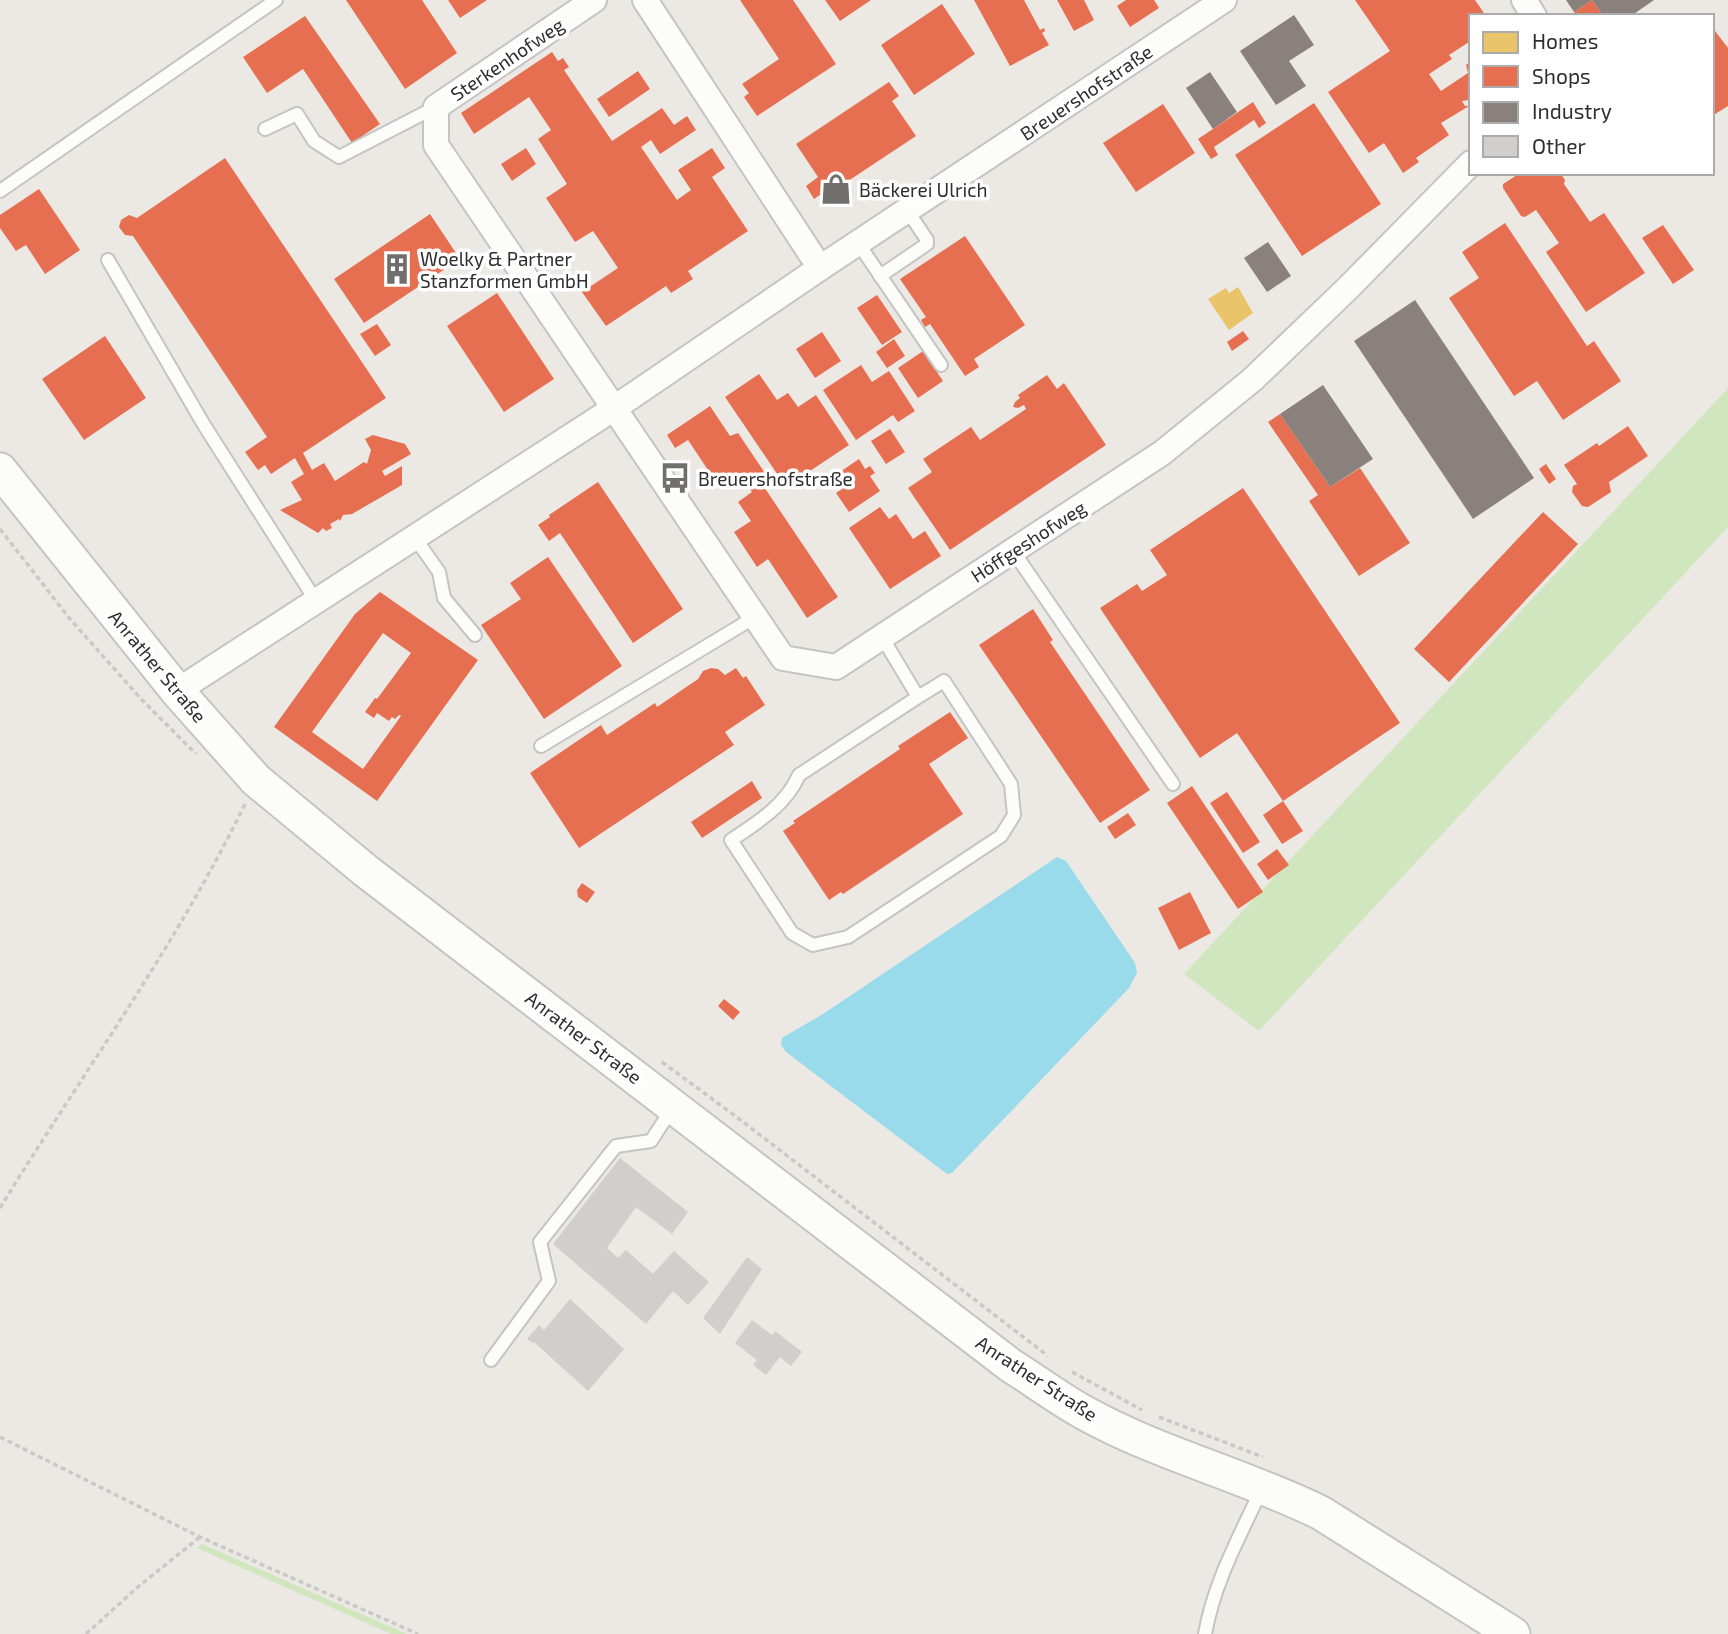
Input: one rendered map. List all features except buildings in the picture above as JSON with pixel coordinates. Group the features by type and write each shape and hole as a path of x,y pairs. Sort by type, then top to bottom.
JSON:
{"main road":[{"name":"Anrather Straße","path":"0,470 177,691 256,780 366,871 1010,1365 1073,1405 1173,1454 1263,1472 1321,1513 1513,1634"}],"street":[{"name":"Sterkenhofweg","path":"594,0 436,107 436,145 613,409"},
{"path":"645,0 820,268"},
{"name":"Breuershofstraße","path":"177,691 613,409 1224,0"},
{"name":"Höffgeshofweg","path":"613,409 783,658 836,667 1162,453 1252,380 1347,289 1469,165"}],"lane":[{"path":"0,191 276,0"},
{"path":"265,130 297,114 314,141 339,157 436,107"},
{"path":"880,276 927,244 907,211"},
{"path":"858,243 941,365"},
{"path":"108,260 204,425 316,601"},
{"path":"415,538 439,572 444,598 450,608 475,635"},
{"path":"1013,551 1173,784"},
{"path":"541,746 755,617"},
{"path":"882,637 918,697"},
{"path":"944,681 1011,784 1014,815 1001,836 848,937 813,945 792,933 731,840 760,820 792,792 800,775 918,697 944,681"},
{"path":"491,1360 549,1281 540,1242 616,1146 651,1140 674,1106"},
{"path":"1205,1634 1208,1615 1263,1472"}],"path":[{"path":"0,529 70,619 142,700"},
{"path":"0,1208 214,867 256,780"},
{"path":"652,1056 734,1115 1049,1357"},
{"path":"1067,1368 1144,1411"},
{"path":"1155,1416 1263,1472"},
{"path":"0,1437 200,1537 418,1634"},
{"path":"86,1634 200,1537"}],"green space":[{"path":"1728,388 1728,527 1259,1031 1184,974"},
{"path":"202,1544 407,1634 391,1634 197,1548"}],"water":[{"path":"1057,857 1066,861 1135,963 1137,973 1129,988 952,1173 947,1174 786,1052 781,1045 782,1038 823,1014"}],"place":[{"name":"Bäckerei Ulrich","path":"836,189"},
{"name":"Woelky & Partner Stanzformen GmbH","path":"397,269"},
{"name":"Breuershofstraße","path":"675,478"}]}
